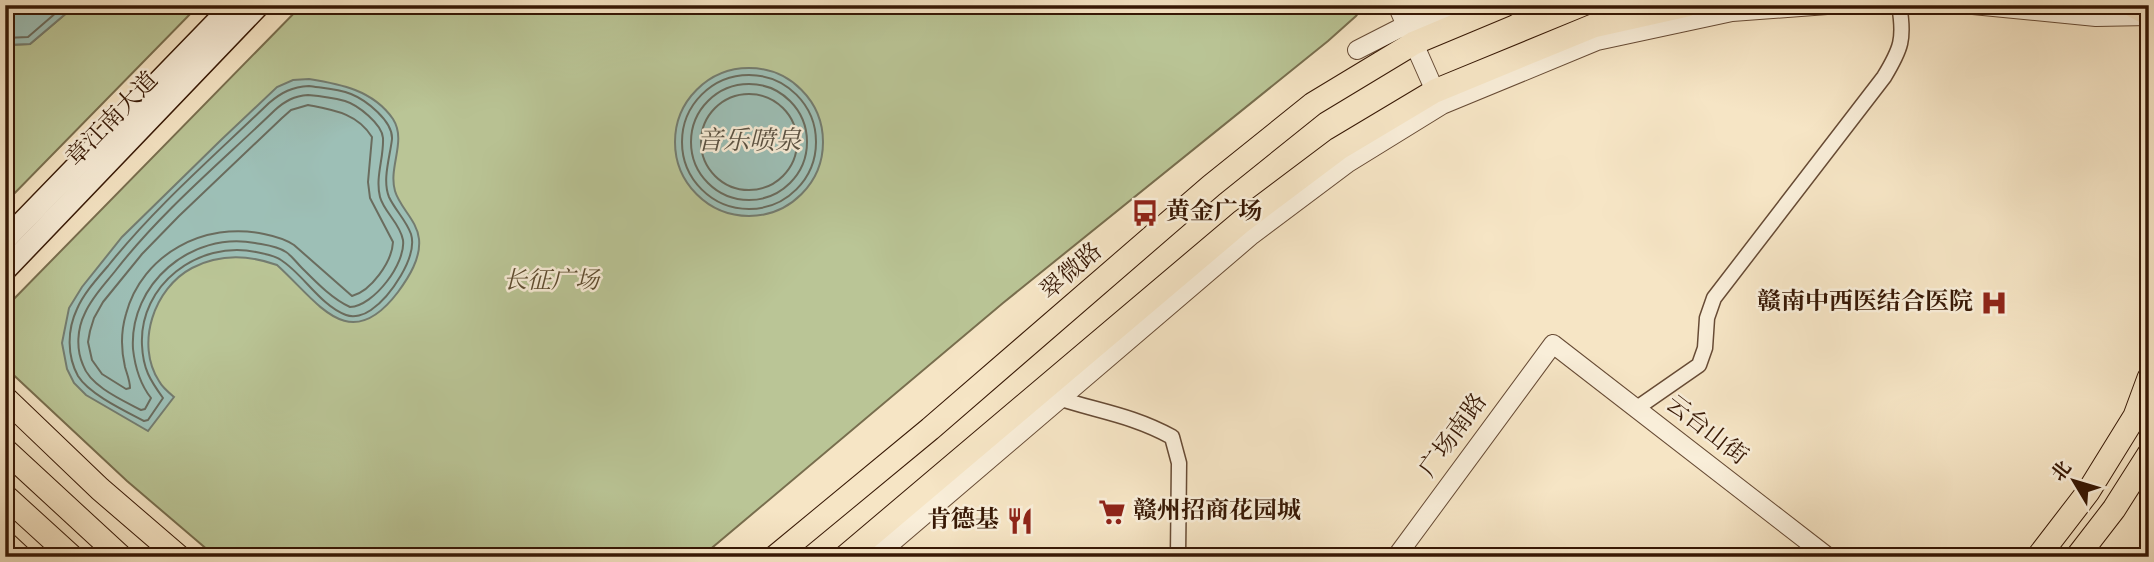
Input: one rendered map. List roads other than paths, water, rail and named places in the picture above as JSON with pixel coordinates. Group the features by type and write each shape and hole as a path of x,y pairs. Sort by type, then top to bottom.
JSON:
{"main road":[{"name":"章江南大道","path":"5,240 233,5"},
{"name":"章江南大道","path":"5,270 259,5"},
{"name":"翠微路","path":"775,557 930,429 1221,178 1313,104 1410,34 1505,5"},
{"path":"845,557 1241,222 1338,149 1435,91 1593,26 1687,5"},
{"path":"2132,5 2149,15"},
{"path":"2038,557 2142,421 2149,377"},
{"path":"5,398 100,489 179,557"},
{"path":"5,450 121,557"},
{"path":"2077,557 2114,509 2149,454"},
{"path":"5,496 64,550"},
{"path":"5,543 20,557"}],"street":[{"path":"1397,5 1435,91"},
{"path":"1357,50 1410,34 1458,5"},
{"path":"875,557 1252,235 1348,163 1442,106 1597,41 1732,12 1827,5"},
{"path":"1637,408 1699,365 1705,348 1707,318 1714,298 1884,77 1899,52 1903,27 1899,5"},
{"path":"1973,5 2096,17 2149,15"},
{"name":"云台山街","path":"1553,344 1828,557"},
{"name":"广场南路","path":"1396,557 1553,344"},
{"path":"1038,391 1122,415 1151,425 1172,437 1179,463 1178,557"}],"water":[{"path":"5,5 76,5 30,44 5,45"},
{"name":"音乐喷泉","path":"749,68 777,73 801,90 818,114 823,142 818,170 801,194 777,211 749,216 721,211 697,194 680,170 675,142 680,114 697,90 721,73"},
{"path":"309,79 344,86 366,95 385,109 393,119 397,127 398,145 393,182 419,239 413,267 398,292 380,311 364,320 349,322 334,317 320,307 277,265 256,259 223,258 192,268 167,289 152,318 149,351 152,366 162,385 174,397 148,431 86,395 74,383 67,369 62,343 69,308 82,287 122,237 221,140 277,87 293,80"}],"place":[{"name":"黄金广场","path":"1145,213"},
{"name":"赣南中西医结合医院","path":"1994,303"},
{"name":"赣州招商花园城","path":"1112,512"},
{"name":"肯德基","path":"1020,521"}],"park label":[{"name":"长征广场","path":"551,282"}]}
